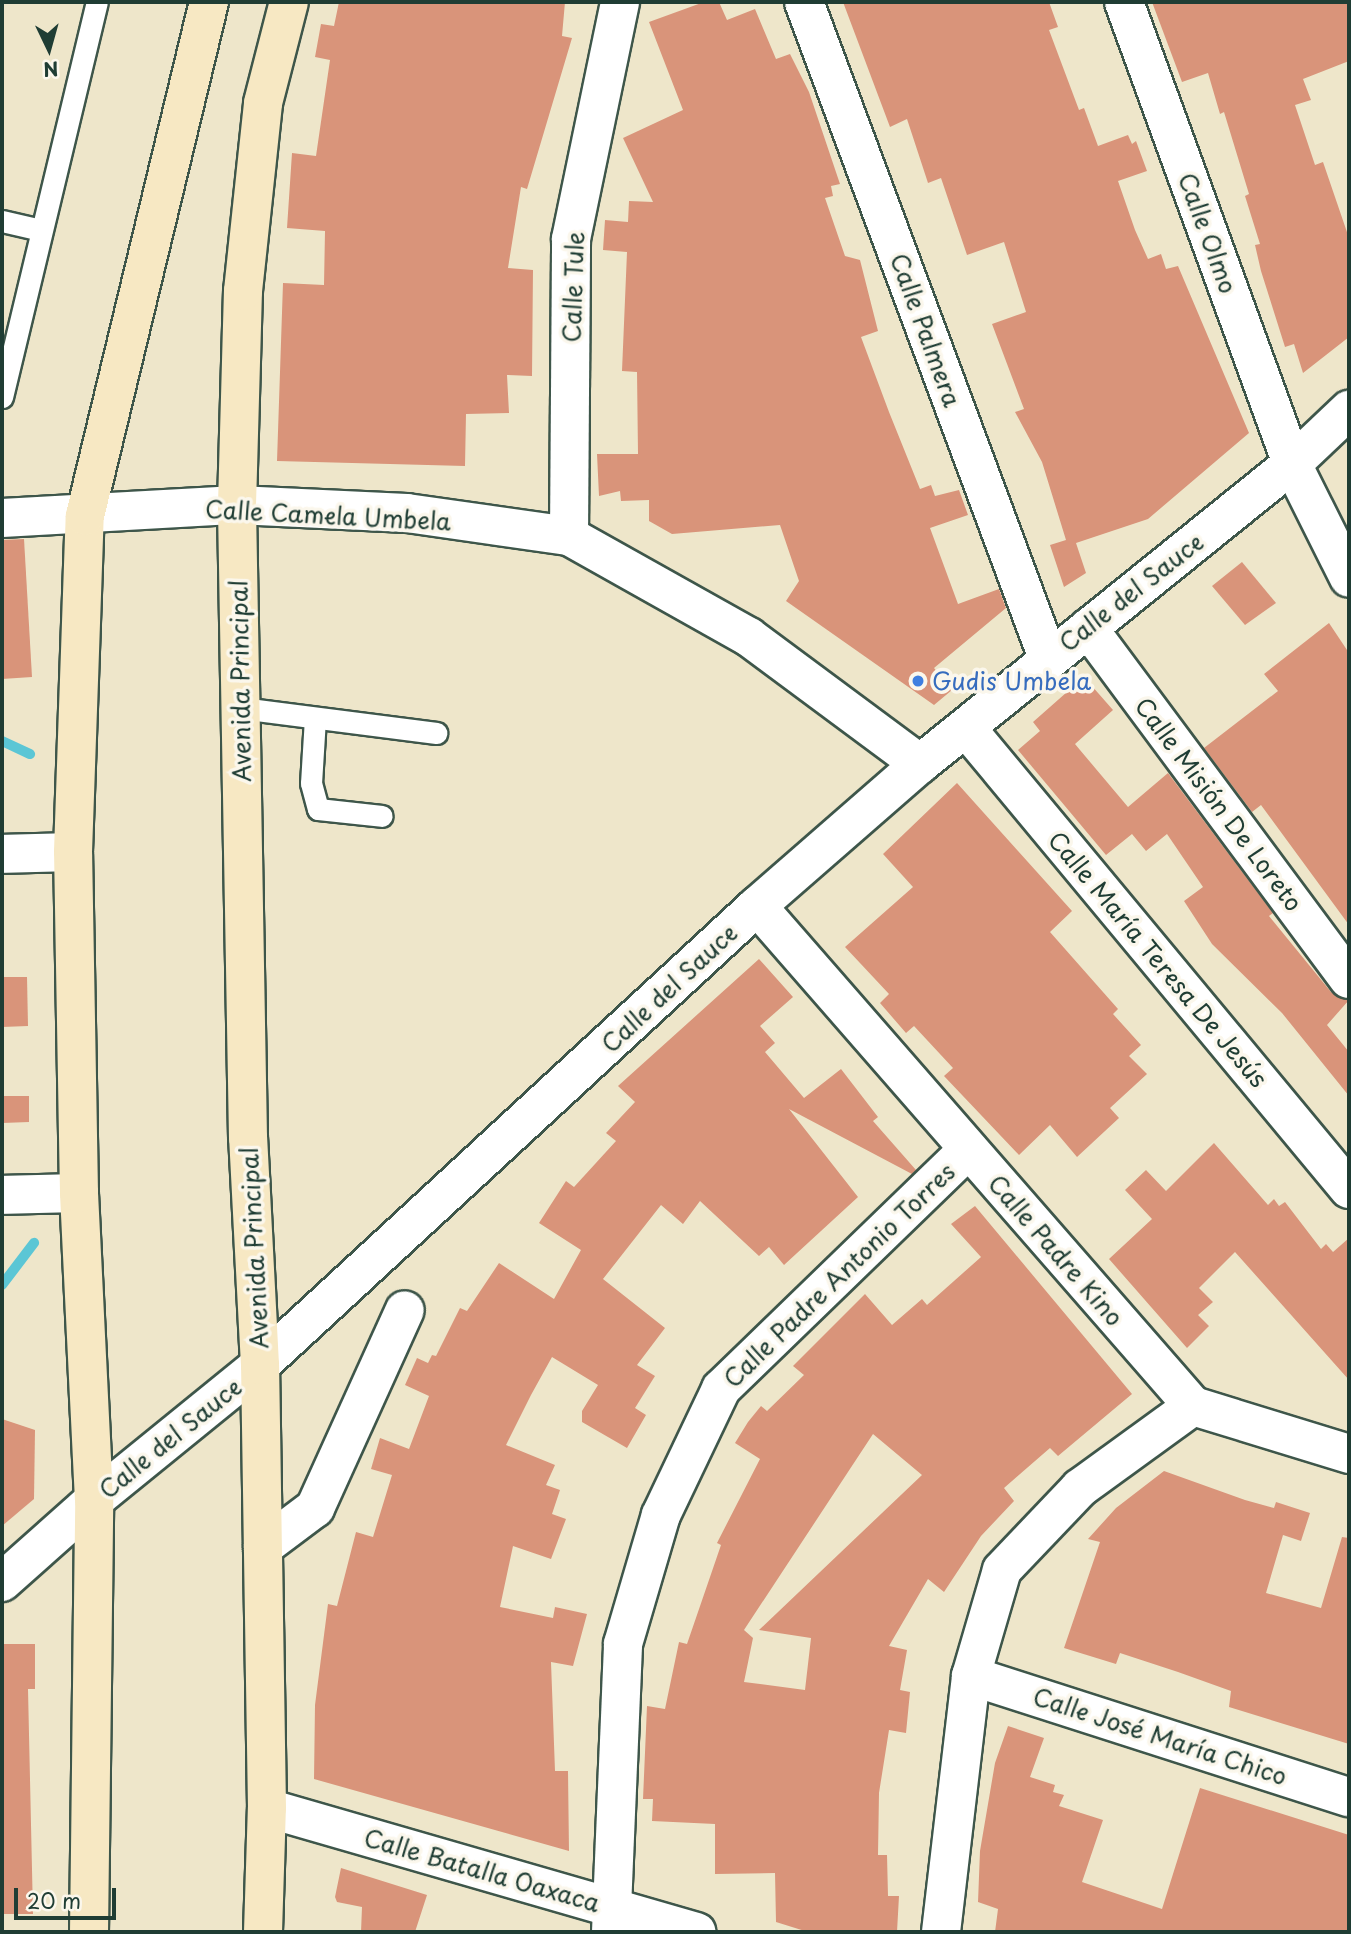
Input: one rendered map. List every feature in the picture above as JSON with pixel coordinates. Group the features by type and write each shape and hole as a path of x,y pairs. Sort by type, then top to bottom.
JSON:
{"main road":[{"path":"89,1932 94,1500 79,1193 73,852 85,516 209,2"},
{"name":"Avenida Principal","path":"263,1932 267,1808 260,1365 248,1138 237,505 243,291 263,103 289,2"}],"street":[{"name":"Calle Tule","path":"569,536 572,239 620,2"},
{"name":"Calle Palmera","path":"804,2 1048,658"},
{"name":"Calle Olmo","path":"1124,2 1292,464 1349,578"},
{"name":"Calle del Sauce","path":"2,1581 17,1553 94,1500 260,1365 757,906 920,764 967,729 1048,658 1292,464 1349,410"},
{"name":"Calle Camela Umbela","path":"2,518 85,516 237,505 407,513 569,536 750,637 920,764"},
{"name":"Calle Misión De Loreto","path":"1088,628 1349,979"},
{"name":"Calle María Teresa De Jesús","path":"967,729 1349,1189"},
{"path":"2,854 73,852"},
{"name":"Calle Padre Kino","path":"757,906 1193,1406"},
{"name":"Calle Padre Antonio Torres","path":"610,1919 623,1644 661,1515 721,1389 968,1150"},
{"path":"2,1195 79,1193"},
{"path":"263,1547 314,1508 405,1310"},
{"path":"941,1932 971,1676 1002,1570 1080,1488 1193,1406 1349,1454"},
{"name":"Calle José María Chico","path":"971,1676 1349,1797"},
{"name":"Calle Batalla Oaxaca","path":"267,1808 610,1919 696,1932"}],"lane":[{"path":"2,397 97,2"},
{"path":"2,221 41,230"},
{"path":"241,708 436,733"},
{"path":"315,718 311,783 318,809 382,816"}],"building":[{"path":"339,2 565,2 562,36 572,38 527,189 521,187 508,268 533,270 532,376 507,375 509,413 466,414 465,466 277,461 283,283 324,285 325,231 287,228 292,153 316,156 330,60 315,57 321,24 334,26"},
{"path":"704,2 719,2 727,20 755,9 776,59 790,54 809,92 840,184 831,186 833,196 825,198 845,256 860,260 878,331 861,337 889,412 920,489 931,485 935,496 959,490 968,515 930,528 958,604 999,589 1006,608 934,668 952,690 934,705 786,601 799,581 780,525 672,534 649,521 649,500 621,501 620,491 599,496 597,454 638,454 637,372 622,371 627,252 603,250 605,220 628,222 629,201 653,202 623,138 683,110 649,22"},
{"path":"843,2 1049,2 1058,27 1049,30 1079,110 1084,108 1098,146 1128,135 1132,144 1136,141 1147,171 1118,181 1135,230 1148,259 1161,254 1166,269 1178,266 1249,433 1148,519 1076,543 1086,573 1064,587 1050,545 1066,540 1042,462 1015,412 1024,409 992,324 1026,312 1004,242 967,255 941,178 928,183 907,119 890,127"},
{"path":"1152,2 1349,2 1349,61 1303,79 1311,100 1295,105 1315,165 1323,162 1349,238 1349,337 1303,373 1294,344 1285,347 1261,271 1255,245 1260,244 1245,196 1249,194 1224,112 1220,114 1208,73 1182,82"},
{"path":"24,539 32,677 2,679 2,540"},
{"path":"1242,562 1276,603 1245,625 1212,586"},
{"path":"1329,623 1349,653 1349,925 1261,805 1252,812 1204,748 1278,691 1264,674"},
{"path":"1084,677 1113,710 1075,744 1128,807 1168,773 1273,913 1269,916 1331,992 1349,1000 1327,1025 1349,1052 1349,1096 1282,1013 1212,944 1184,901 1203,887 1167,834 1146,851 1132,834 1106,855 1018,750 1040,731 1033,722"},
{"path":"957,783 1072,911 1050,932 1118,1009 1113,1014 1141,1045 1129,1056 1147,1074 1110,1108 1119,1118 1077,1157 1050,1125 1019,1155 944,1076 953,1068 914,1026 906,1033 880,1003 889,994 845,947 913,887 883,854"},
{"path":"759,959 793,997 760,1026 775,1043 765,1052 804,1098 841,1069 878,1117 873,1121 916,1170 912,1174 789,1109 858,1197 784,1265 769,1247 759,1256 700,1201 683,1224 661,1205 603,1279 665,1328 637,1365 655,1376 635,1408 646,1415 627,1448 582,1422 582,1411 598,1385 552,1357 531,1395 506,1445 555,1465 546,1485 560,1490 552,1514 566,1519 551,1559 513,1546 500,1607 553,1618 555,1607 587,1614 573,1666 551,1662 555,1771 568,1771 569,1851 314,1779 315,1705 328,1604 337,1606 356,1532 373,1537 392,1475 371,1469 380,1438 409,1449 429,1396 405,1385 417,1358 428,1363 432,1355 436,1356 460,1308 467,1311 499,1263 554,1299 581,1250 539,1223 566,1181 574,1187 616,1141 606,1133 635,1102 618,1086"},
{"path":"2,977 27,977 28,1026 2,1027"},
{"path":"2,1096 29,1096 29,1122 2,1123"},
{"path":"1214,1143 1268,1205 1274,1199 1279,1206 1285,1202 1321,1249 1326,1244 1333,1252 1349,1238 1349,1380 1235,1252 1199,1288 1213,1302 1198,1315 1209,1326 1187,1348 1109,1259 1152,1219 1125,1190 1146,1170 1166,1191"},
{"path":"975,1206 1132,1394 1058,1456 1050,1448 1004,1488 1014,1501 981,1536 944,1592 928,1579 889,1646 907,1650 900,1690 910,1692 906,1733 889,1730 879,1793 878,1855 887,1855 888,1896 899,1896 897,1932 808,1932 776,1922 775,1873 715,1874 715,1824 652,1821 653,1799 643,1799 647,1706 665,1709 679,1642 687,1644 721,1545 717,1543 760,1459 735,1443 748,1422 761,1406 767,1411 804,1375 793,1366 865,1294 892,1325 922,1299 927,1305 981,1257 951,1224","holes":["873,1434 922,1475 759,1630 811,1638 805,1690 744,1682 753,1638 744,1630"]},
{"path":"2,1419 35,1430 34,1499 2,1526"},
{"path":"1164,1471 1245,1500 1274,1508 1276,1502 1310,1513 1301,1541 1283,1535 1266,1593 1321,1608 1342,1537 1349,1538 1349,1744 1229,1707 1231,1691 1178,1672 1120,1653 1116,1664 1064,1648 1100,1542 1088,1539 1116,1508"},
{"path":"2,1644 35,1644 35,1689 28,1689 33,1914 2,1914"},
{"path":"1008,1726 1044,1738 1030,1777 1055,1785 1053,1792 1064,1795 1059,1806 1103,1820 1082,1882 1162,1909 1200,1788 1349,1835 1349,1932 995,1932 998,1909 978,1902 980,1851 995,1763"},
{"path":"341,1868 427,1895 415,1932 361,1932 362,1907 337,1902 335,1897"}],"waterway":[{"path":"2,741 30,754"},
{"path":"2,1285 34,1243"}],"place":[{"name":"Gudis Umbela","path":"918,681"}]}
